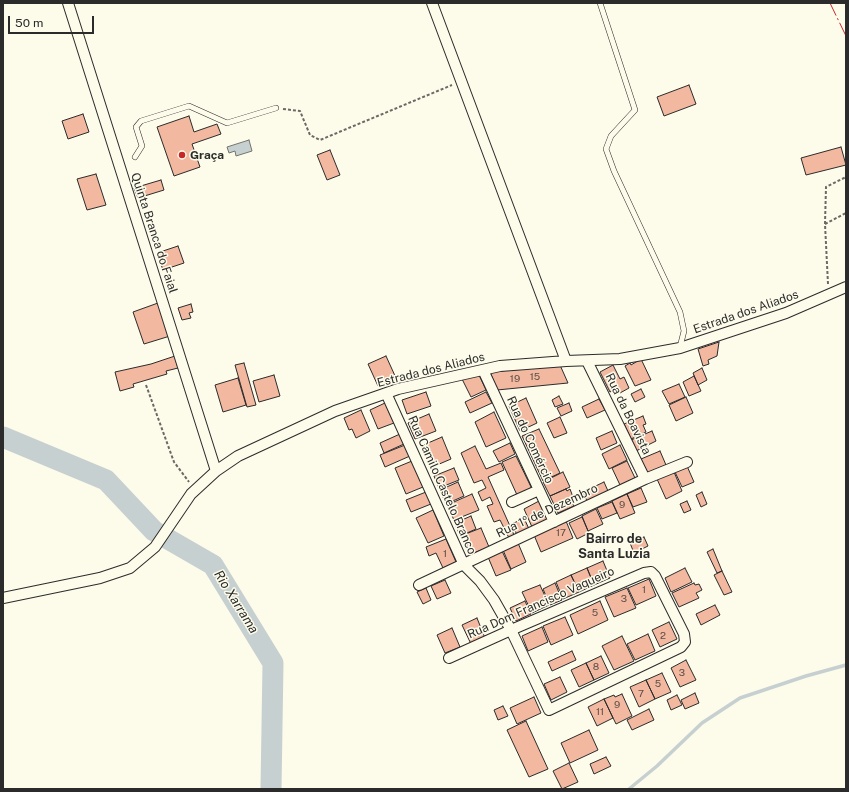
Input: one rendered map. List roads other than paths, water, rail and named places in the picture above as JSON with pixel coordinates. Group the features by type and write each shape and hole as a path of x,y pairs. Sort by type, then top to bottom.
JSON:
{"street":[{"name":"Quinta Branca do Faial","path":"68,3 216,471"},
{"path":"432,3 566,361"},
{"name":"Estrada dos Aliados","path":"3,598 100,578 130,568 155,547 196,490 216,471 238,456 335,411 386,393 500,366 620,359 680,348 746,327 828,296 846,287"},
{"name":"Rua da Boavista","path":"587,361 645,479"},
{"name":"Rua do Comércio","path":"483,370 554,522"},
{"name":"Rua Camilo Castelo Branco","path":"386,393 464,564 480,581 494,600 511,630 549,710"},
{"name":"Rua 1º de Dezembro","path":"419,585 645,479 687,462"},
{"path":"512,502 539,490"},
{"name":"Rua Dom Francisco Vaqueiro","path":"449,658 644,573 651,572 655,576 684,634 685,642 681,647 549,710"}],"lane":[{"path":"600,3 635,110 611,136 606,149 614,171 680,312 684,331 680,348"},
{"path":"135,157 142,146 136,128 141,121 189,106 227,123 276,108"}],"waterway":[{"name":"Rio Xarrama","path":"3,437 106,480 154,531 213,565 273,663 271,789"},
{"path":"629,789 657,766 702,723 740,698 806,676 846,665"}],"place":[{"name":"Graça","path":"182,155"}],"district":[{"name":"Bairro de Santa Luzia","path":"614,546"}]}
